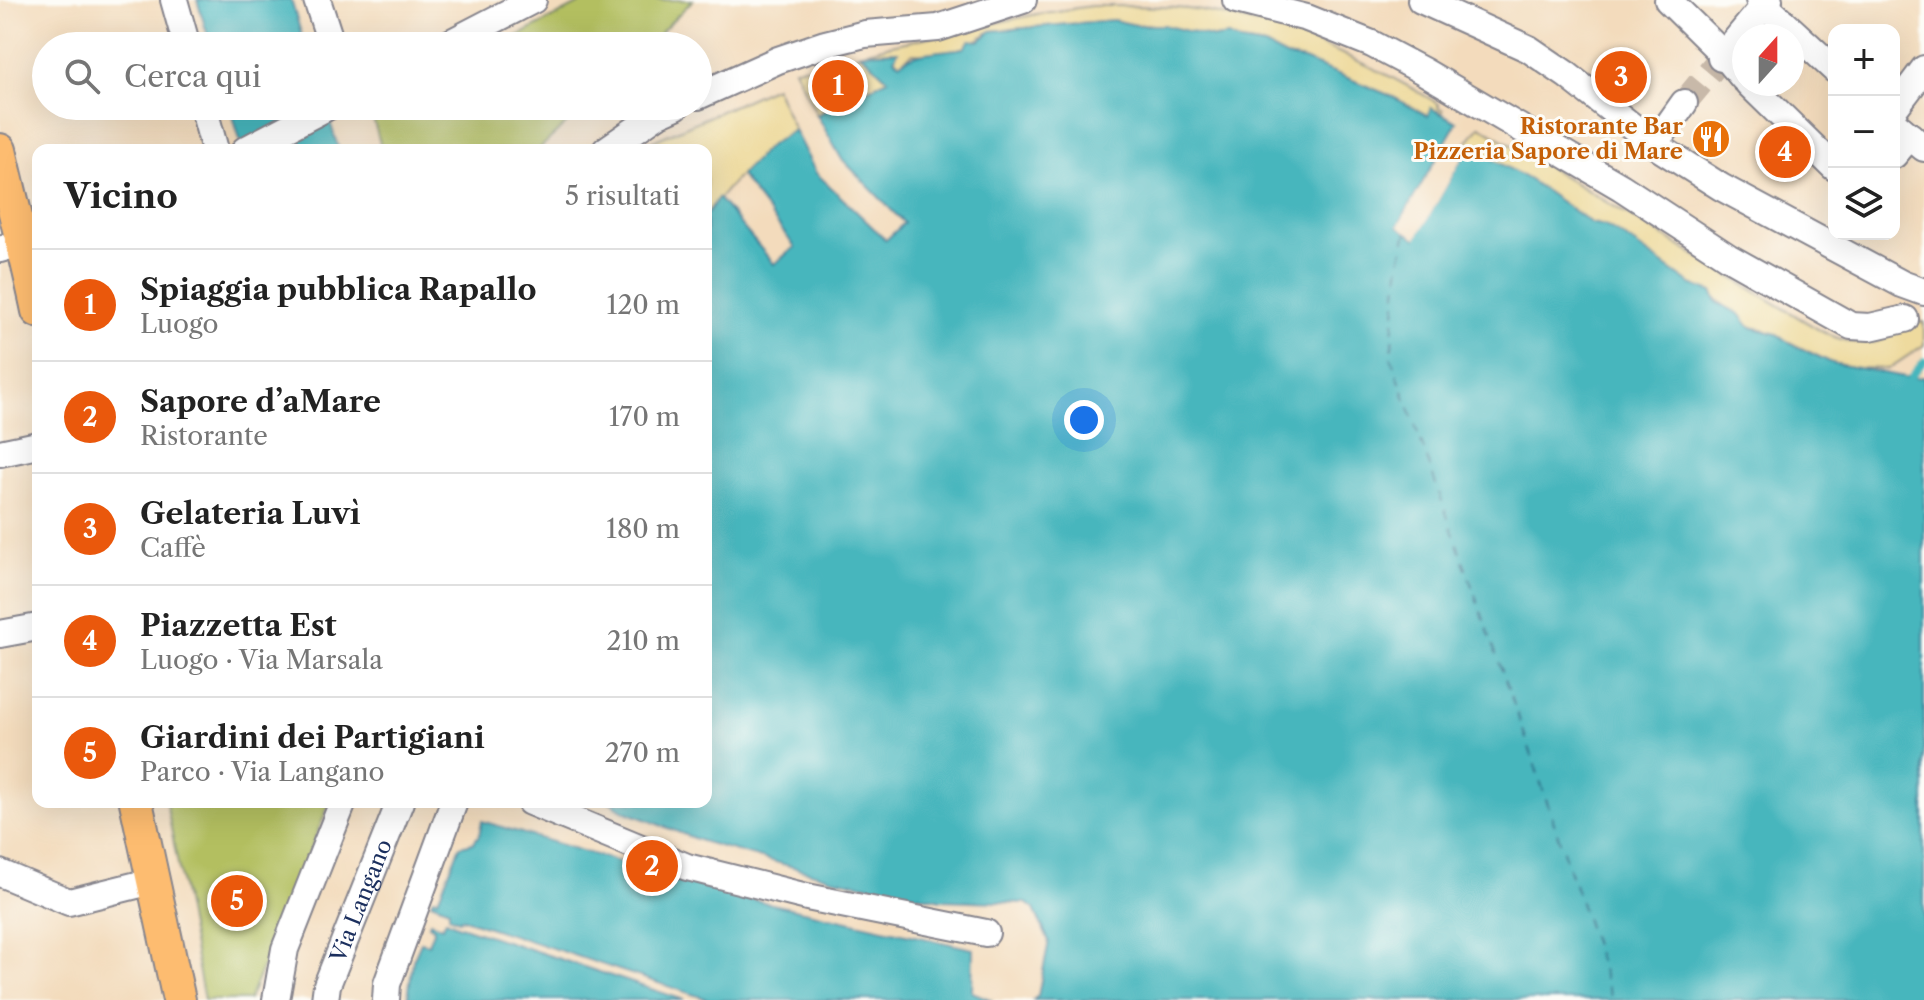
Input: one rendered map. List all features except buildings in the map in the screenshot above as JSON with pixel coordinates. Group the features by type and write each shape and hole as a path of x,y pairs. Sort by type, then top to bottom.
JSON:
{"main road":[{"path":"0,150 32,279"},
{"path":"137,808 179,1000"}],"street":[{"path":"174,0 183,32"},
{"path":"317,0 327,32"},
{"path":"471,32 533,0"},
{"path":"712,90 778,60 865,34 938,28 1023,0"},
{"path":"1236,0 1307,18 1372,44 1423,71 1621,187 1728,257 1840,321 1851,326 1870,327 1905,319"},
{"path":"1421,0 1529,49 1655,144 1721,187 1828,233"},
{"path":"1668,0 1732,66"},
{"path":"1723,57 1764,2 1828,63"},
{"path":"1900,101 1924,69"},
{"path":"1761,96 1828,161"},
{"path":"1655,144 1684,103"},
{"path":"207,120 213,144"},
{"path":"256,144 302,120"},
{"path":"615,144 649,120"},
{"path":"1839,240 1902,284 1924,292"},
{"path":"0,453 32,446"},
{"path":"0,634 32,628"},
{"path":"276,1000 285,949 341,808"},
{"name":"Via Langano","path":"325,1000 327,985 398,808"},
{"path":"386,1000 387,984 452,808"},
{"path":"544,808 687,867 807,897 986,933"},
{"path":"0,873 69,902 153,881"}],"green space":[{"path":"587,0 693,0 661,32 526,32"},
{"path":"373,120 570,120 544,144 380,144"},
{"path":"167,808 328,808 249,1000 204,1000"}],"sand":[{"path":"1091,6 1183,9 1243,20 1302,38 1358,61 1413,89 1439,104 1438,107 1443,110 1442,114 1438,111 1429,116 1391,96 1304,60 1286,57 1265,46 1241,42 1228,36 1215,38 1113,20 991,31 964,48 929,54 913,53 900,63 894,59 897,51 864,52 1037,14"},
{"path":"862,53 888,79 817,115 794,68 832,64"},
{"path":"775,87 794,130 746,169 712,207 712,144 647,144 701,120 712,120 712,115"},
{"path":"1480,126 1823,332 1845,341 1869,343 1884,339 1907,325 1924,322 1924,345 1888,369 1855,368 1832,363 1763,329 1750,327 1719,302 1712,292 1691,285 1624,237 1605,226 1591,223 1531,181 1466,144"}],"water":[{"path":"197,0 291,0 301,32 207,32"},
{"path":"1113,20 1136,25 1164,25 1215,38 1228,36 1241,42 1265,46 1286,57 1304,60 1391,96 1428,116 1431,108 1457,122 1398,226 1416,238 1469,146 1531,181 1591,223 1605,226 1624,237 1691,284 1712,292 1718,303 1740,314 1750,327 1777,334 1832,363 1910,378 1924,377 1924,1000 1033,1000 1038,996 1049,941 1034,909 1026,903 941,900 832,878 701,841 619,808 712,808 712,206 718,198 774,264 795,247 740,175 770,145 794,130 816,173 886,240 904,223 841,158 817,115 888,79 860,53 898,51 894,59 900,63 922,54 964,48 970,40 979,41 991,31"},
{"path":"234,120 329,120 337,144 241,144"},
{"path":"482,821 719,892 973,949 972,992 992,1000 710,1000 461,918 459,920 449,916 449,909 431,902 433,898 438,899 460,846 473,843 479,835"},
{"path":"446,920 684,1000 418,1000 408,997 413,960 421,942 428,944 434,928 429,925 430,922 442,927"}],"pier":[{"path":"1451,135 1455,137 1404,225 1415,232 1465,144 1469,146 1417,238 1398,226"}],"waterway":[{"path":"1910,378 1924,361"}],"ferry route":[{"path":"1407,232 1400,261 1391,357 1530,750 1612,1000"}],"tunnel":[{"path":"1684,103 1721,58"}],"place":[{"name":"Gelateria Luvì","path":"1621,77"},
{"name":"Spiaggia pubblica Rapallo","path":"838,86"},
{"name":"Ristorante Bar Pizzeria Sapore di Mare","path":"1711,139"},
{"name":"Piazzetta Est","path":"1785,152"},
{"name":"Sapore d’aMare","path":"652,866"},
{"name":"Giardini dei Partigiani","path":"237,901"}]}
